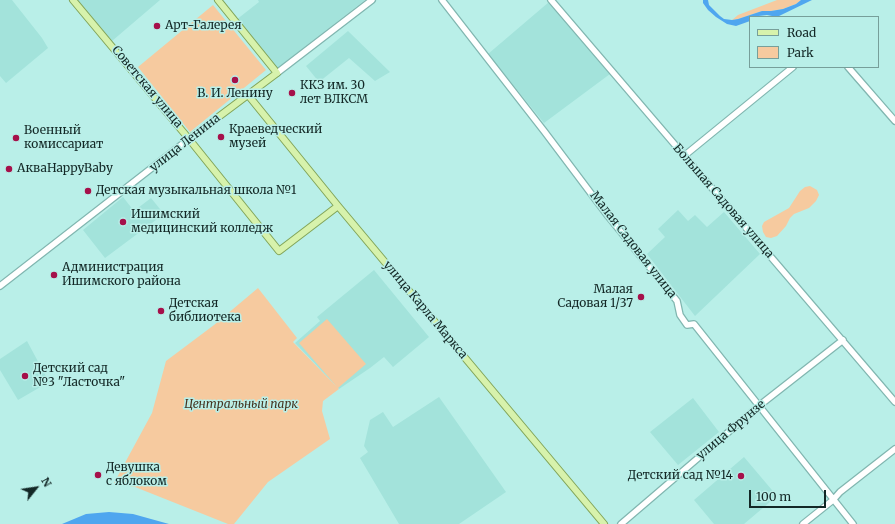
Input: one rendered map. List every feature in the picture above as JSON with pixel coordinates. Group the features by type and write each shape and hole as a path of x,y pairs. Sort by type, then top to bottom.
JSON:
{"main road":[{"name":"Советская улица","path":"74,0 279,251 338,206"},
{"path":"218,0 277,73"},
{"name":"улица Ленина","path":"189,139 277,73"},
{"name":"улица Карла Маркса","path":"248,95 338,206 604,524"}],"street":[{"name":"улица Ленина","path":"277,73 372,0"},
{"name":"Малая Садовая улица","path":"442,0 608,216 677,301 680,315 687,325 694,324 760,405 853,524"},
{"name":"Большая Садовая улица","path":"551,0 895,402"},
{"path":"684,156 792,68"},
{"path":"849,68 895,121"},
{"name":"улица Ленина","path":"0,286 189,139"},
{"name":"улица Фрунзе","path":"621,524 760,405 843,340"},
{"path":"803,524 833,500 840,492 895,449"}],"shaded area":[{"path":"0,0 12,0 48,48 6,83 0,76"},
{"path":"78,0 160,0 112,41"},
{"path":"258,0 365,0 276,69 236,20 259,2"},
{"path":"549,2 610,74 544,123 488,54"},
{"path":"348,31 390,72 375,81 349,58 319,82 306,66"},
{"name":"Ишимский медицинский колледж","path":"123,197 134,211 151,198 164,214 105,258 83,230"},
{"path":"678,210 688,221 695,215 707,227 724,212 760,254 695,316 647,254 665,237 658,229"},
{"path":"374,270 429,337 393,367 384,357 339,389 295,343 320,321 317,317"},
{"name":"Детский сад №3 \"Ласточка\"","path":"27,341 49,382 18,400 0,370 0,359"},
{"path":"439,397 506,492 459,524 399,524 360,458 368,452 364,446 370,420 383,412 393,427"},
{"path":"693,398 719,432 678,465 650,432"},
{"name":"Детский сад №14","path":"744,457 777,496 744,524 714,524 694,500"}],"green space":[{"path":"777,0 801,0 796,4 783,9 762,11 732,20 738,15"},
{"path":"213,5 266,70 190,132 138,67"},
{"path":"810,186 817,190 819,195 816,201 809,208 794,214 777,236 771,238 766,237 762,226 764,222 789,208 800,191 805,187"},
{"name":"Центральный парк","path":"258,288 297,338 293,342 337,387 299,343 327,319 366,364 338,388 339,389 323,401 322,411 330,439 268,482 234,524 228,524 135,487 114,483 152,413 166,361 214,325"}],"water":[{"path":"703,0 708,0 709,5 720,16 724,19 732,20 762,11 783,9 796,4 801,0 812,0 779,16 749,16 749,21 736,26 727,24 716,17 703,3"},
{"path":"109,512 133,514 169,524 62,524 86,514"}],"place":[{"name":"Арт-Галерея","path":"157,26"},
{"name":"В. И. Ленину","path":"235,80"},
{"name":"ККЗ им. 30 лет ВЛКСМ","path":"292,93"},
{"name":"Краеведческий музей","path":"221,137"},
{"name":"Военный комиссариат","path":"16,138"},
{"name":"АкваHappyBaby","path":"9,169"},
{"name":"Детская музыкальная школа №1","path":"88,191"},
{"name":"Ишимский медицинский колледж","path":"123,222"},
{"name":"Администрация Ишимского района","path":"54,275"},
{"name":"Малая Садовая 1/37","path":"641,297"},
{"name":"Детская библиотека","path":"161,311"},
{"name":"Детский сад №3 \"Ласточка\"","path":"25,376"},
{"name":"Девушка с яблоком","path":"98,475"},
{"name":"Детский сад №14","path":"741,476"}]}
